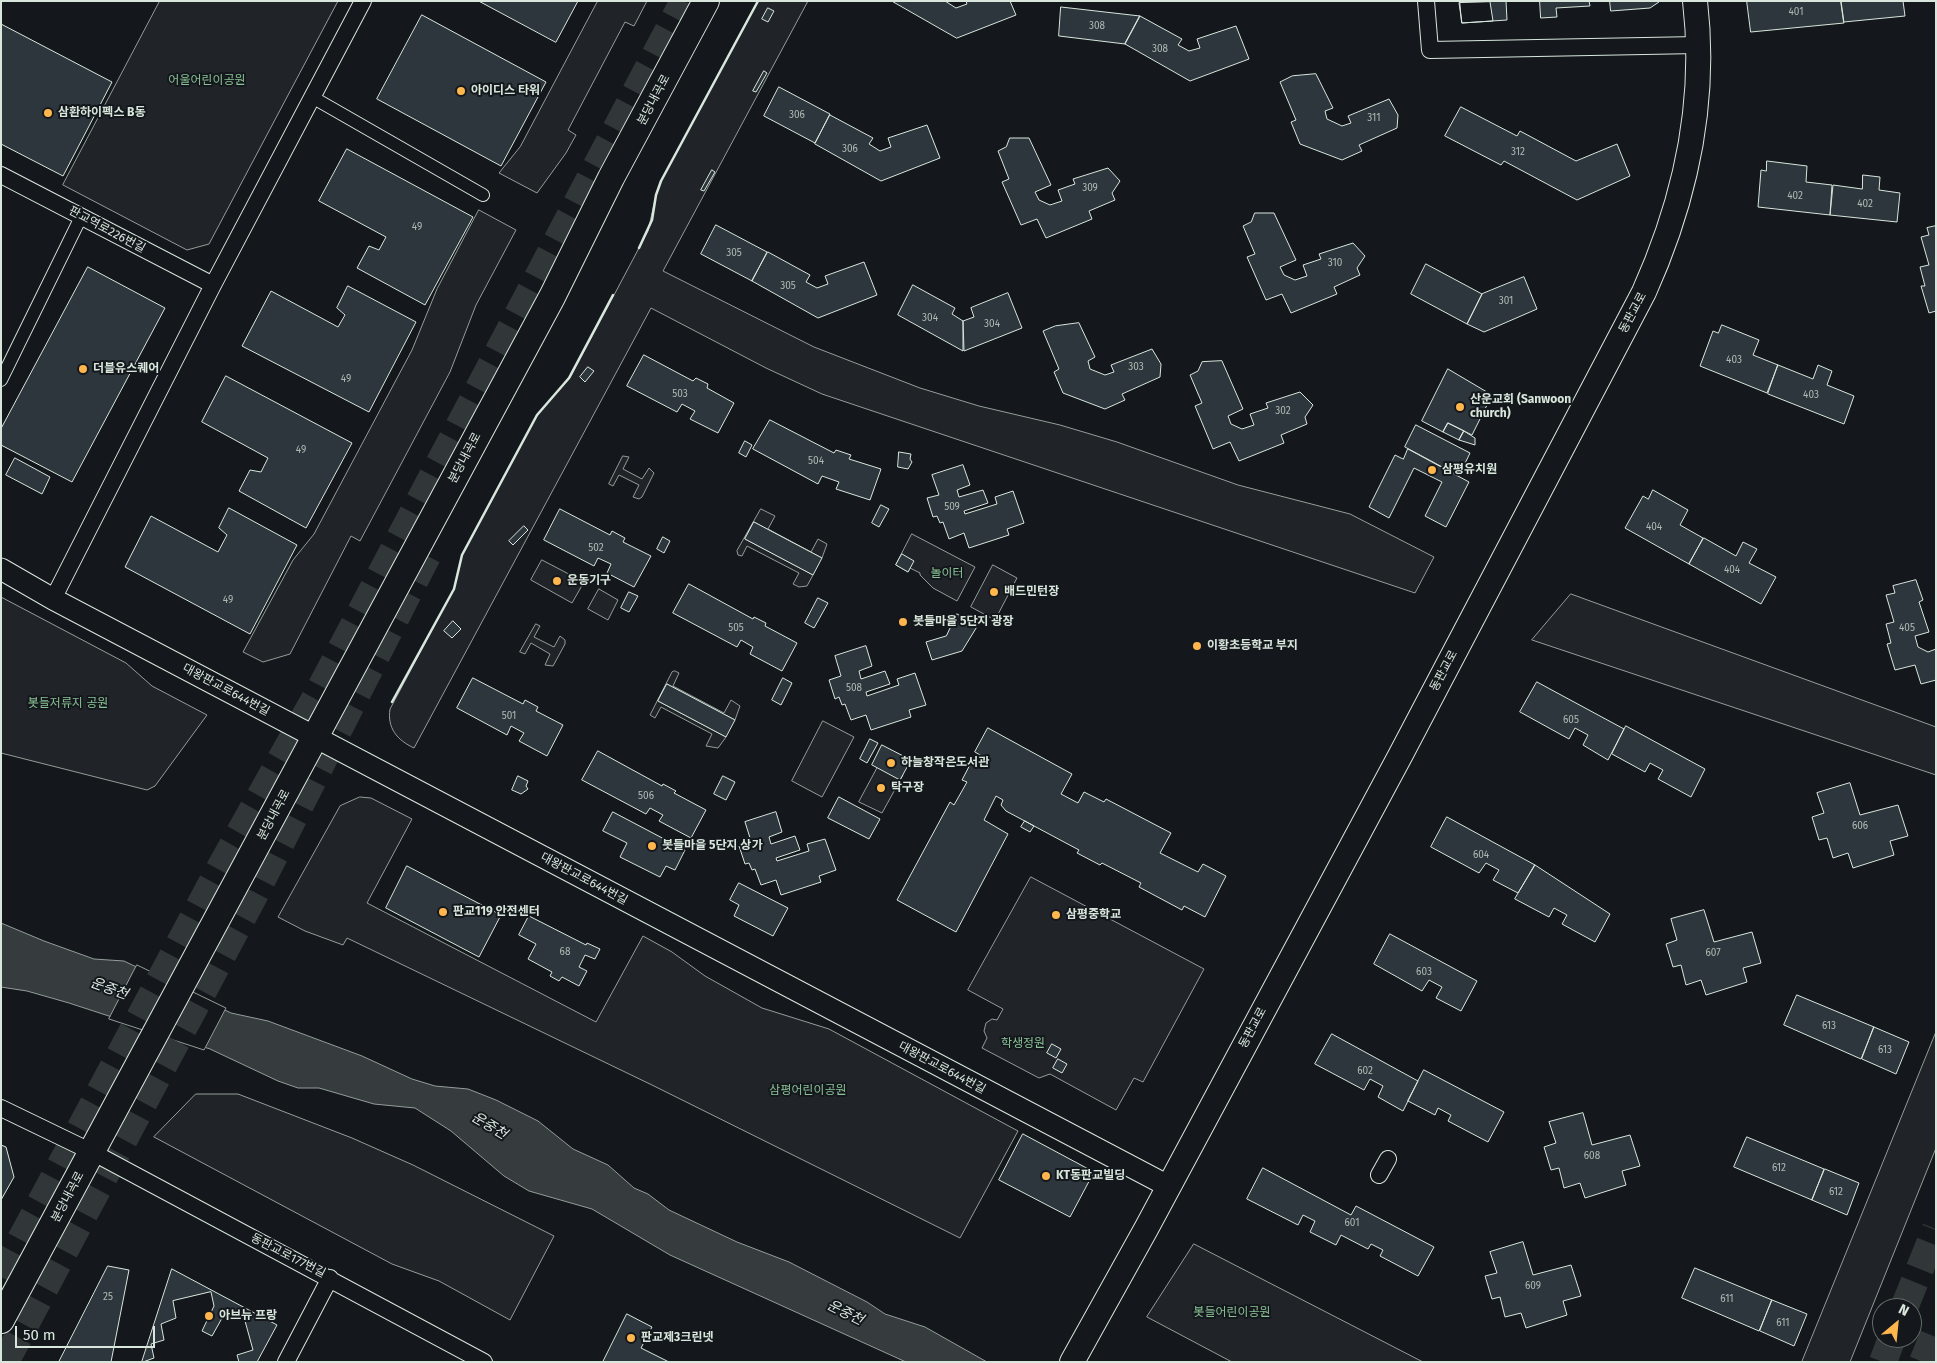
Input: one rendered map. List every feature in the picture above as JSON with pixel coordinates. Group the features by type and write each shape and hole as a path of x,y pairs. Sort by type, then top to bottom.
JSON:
{"main road":[{"name":"분당내곡로","path":"1,1320 552,297 611,178 706,1"},
{"name":"동판교로","path":"1072,1362 1408,741 1644,292 1661,255 1682,188 1694,118 1698,45 1695,1"}],"street":[{"path":"53,599 213,285 363,1"},
{"path":"1426,1 1430,50 1698,45"},
{"path":"312,97 483,195"},
{"name":"판교역로226번길","path":"1,174 213,285"},
{"path":"1,380 81,217"},
{"name":"대왕판교로644번길","path":"1,569 53,599 1168,1186"},
{"name":"동판교로177번길","path":"1,1108 92,1152 484,1362"},
{"path":"1379,1175 1388,1159"},
{"path":"286,1362 330,1278"}],"green space":[{"name":"어울어린이공원","path":"160,1 338,1 209,244 187,250 63,185"},
{"path":"598,1 647,1 634,26 625,22 568,130 576,135 566,153 537,193 499,173 520,147"},
{"path":"758,1 808,1 663,271 814,347 920,388 979,406 1060,425 1117,442 1238,485 1350,514 1434,557 1415,593 822,394 766,368 651,308 414,748 398,737 394,733 390,722 390,709 454,589 462,555 537,415 570,378 648,231 661,181"},
{"path":"479,210 516,230 476,305 450,372 360,541 351,536 290,654 263,662 243,652 293,560 314,534 412,350 437,289"},
{"path":"623,456 629,457 623,469 642,479 649,468 654,473 642,497 639,499 633,497 639,485 619,475 613,486 609,484"},
{"path":"761,509 775,516 768,529 811,552 818,539 827,544 822,558 754,522 745,539 813,575 807,586 799,587 793,584 799,573 747,546 742,556 738,555 737,551"},
{"name":"놀이터","path":"912,534 975,567 957,601 933,588 920,573 910,568 908,572 896,565"},
{"name":"운동기구","path":"542,560 584,582 572,603 531,580"},
{"name":"배드민턴장","path":"993,565 1017,578 995,620 971,607"},
{"name":"운동기구","path":"599,589 618,600 608,620 588,609"},
{"path":"1571,594 1936,727 1936,775 1532,640"},
{"name":"봇들저류지 공원","path":"1,597 126,663 152,686 207,715 155,786 147,790 1,753"},
{"path":"536,624 540,626 534,637 554,647 560,636 565,640 565,644 553,666 545,665 550,654 531,643 525,654 520,652"},
{"path":"672,672 679,673 673,686 724,713 731,700 740,706 735,720 667,684 658,701 726,737 718,748 706,746 712,734 661,707 655,718 650,715"},
{"path":"823,721 854,737 822,797 792,781"},
{"name":"탁구장","path":"880,763 903,775 882,813 859,802"},
{"name":"삼평어린이공원","path":"360,797 371,798 412,819 367,903 596,1022 643,936 672,952 705,976 762,1008 829,1029 1018,1131 960,1238 652,1085 347,938 343,945 305,931 278,917 340,806"},
{"name":"학생정원","path":"1031,877 1204,969 1143,1082 1134,1078 1116,1110 1050,1074 1039,1078 982,1048 987,1038 984,1031 986,1023 992,1019 997,1020 1003,1009 968,990"},
{"path":"1936,1032 1936,1148 1876,1298 1872,1298 1872,1307 1850,1362 1802,1362"},
{"path":"196,1094 238,1094 352,1138 413,1165 554,1236 510,1320 439,1281 392,1264 154,1137"},
{"name":"봇들어린이공원","path":"1194,1244 1423,1362 1232,1362 1147,1317"}],"water":[{"name":"운중천","path":"1,923 94,959 124,961 231,1013 268,1021 362,1056 412,1079 435,1086 468,1089 496,1100 538,1121 573,1149 608,1165 634,1188 648,1194 669,1210 737,1242 789,1262 867,1302 885,1314 925,1327 987,1362 906,1362 670,1255 592,1209 529,1191 504,1176 451,1131 415,1108 374,1104 319,1088 298,1088 278,1081 210,1049 69,1003 27,991 1,987"}],"pier":[{"path":"137,965 226,1008 204,1050 109,1019"}],"building":[{"path":"479,1 578,1 556,42"},
{"path":"892,1 945,1 956,8 967,4 966,1 1010,1 1016,15 957,38"},
{"path":"1460,1 1506,1 1507,20 1462,23"},
{"path":"1540,1 1589,1 1590,6 1556,8 1557,17 1541,18"},
{"path":"1610,1 1659,2 1650,8 1611,11"},
{"path":"1747,1 1841,1 1844,23 1751,32"},
{"path":"1841,1 1903,1 1905,16 1844,22"},
{"path":"1490,2 1493,21 1462,23 1459,3"},
{"path":"1061,7 1140,16 1125,44 1059,36"},
{"path":"768,8 774,11 768,22 762,19"},
{"name":"아이디스 타워","path":"422,15 546,82 501,166 377,99"},
{"path":"1140,16 1182,39 1178,45 1189,51 1200,48 1197,39 1236,26 1249,59 1190,81 1125,44"},
{"name":"삼환하이펙스 B동","path":"1,24 112,82 63,176 1,144"},
{"path":"764,71 767,73 756,92 753,91"},
{"path":"1316,74 1333,108 1325,111 1327,119 1342,126 1351,123 1348,116 1389,99 1398,115 1397,128 1359,145 1362,151 1342,160 1300,144 1291,122 1296,120 1280,82 1292,76"},
{"path":"779,87 830,114 815,143 764,116"},
{"path":"1461,107 1517,136 1520,131 1576,161 1617,144 1630,176 1577,200 1504,161 1501,165 1445,136"},
{"path":"830,115 873,138 869,144 880,151 891,147 888,138 927,125 940,158 881,181 815,144"},
{"path":"1010,138 1029,138 1051,185 1035,192 1039,200 1050,205 1062,201 1058,190 1075,184 1073,179 1108,168 1120,181 1112,193 1115,200 1089,211 1092,219 1046,238 1037,219 1021,225 1002,182 1009,179 998,151 1006,147"},
{"path":"347,149 473,217 425,305 357,268 369,246 379,250 386,237 319,201"},
{"path":"1767,161 1807,166 1806,182 1832,185 1830,215 1758,207 1761,170 1766,171"},
{"path":"712,170 715,172 704,191 701,190"},
{"path":"1863,175 1880,177 1879,190 1900,193 1897,222 1830,215 1833,185 1862,189"},
{"path":"1255,213 1274,213 1296,260 1280,267 1284,275 1295,280 1307,276 1303,265 1321,259 1319,254 1353,243 1365,256 1357,268 1360,275 1334,287 1337,294 1291,313 1282,294 1266,300 1247,257 1255,254 1243,226 1251,222"},
{"path":"716,225 767,252 752,281 701,254"},
{"path":"1936,226 1936,311 1929,313 1921,286 1925,286 1920,267 1929,265 1921,237 1929,235 1927,228"},
{"path":"768,252 810,275 806,282 817,288 828,284 825,276 864,262 877,295 818,318 752,281"},
{"path":"1426,264 1482,294 1467,324 1411,294"},
{"name":"더블유스퀘어","path":"88,267 165,308 72,482 1,445 1,429"},
{"path":"1524,277 1537,309 1484,332 1467,324 1482,294"},
{"path":"913,285 955,308 952,314 963,321 963,351 898,315"},
{"path":"348,286 416,322 369,412 242,346 271,291 338,327 345,315 337,308"},
{"path":"1008,293 1022,328 964,351 963,321 974,317 971,308"},
{"path":"1079,323 1095,357 1088,361 1090,369 1105,375 1114,372 1111,365 1152,349 1161,364 1160,377 1122,394 1125,400 1105,409 1063,393 1054,372 1059,369 1043,331 1055,326"},
{"path":"1722,325 1759,340 1753,355 1778,365 1767,393 1700,366 1713,331 1718,333"},
{"path":"644,355 693,381 696,378 708,384 707,388 734,403 718,433 690,419 695,411 682,404 677,412 627,386"},
{"path":"1222,361 1243,409 1228,416 1231,424 1242,429 1254,425 1250,414 1268,408 1266,403 1300,392 1313,405 1305,417 1307,424 1281,435 1284,443 1239,461 1230,442 1213,449 1195,406 1202,403 1190,375 1198,371 1202,362"},
{"path":"1778,365 1813,379 1818,365 1832,371 1827,385 1854,396 1844,424 1768,394"},
{"path":"588,367 594,371 585,382 580,377"},
{"path":"1448,369 1492,395 1472,435 1448,423 1443,432 1422,421"},
{"path":"226,376 352,443 306,528 239,491 250,470 261,472 268,458 202,422"},
{"path":"770,420 834,453 836,450 851,455 849,459 881,469 870,500 836,489 839,482 822,476 818,484 753,449"},
{"path":"1448,423 1464,431 1459,440 1443,432"},
{"path":"1416,425 1470,453 1459,476 1405,447"},
{"path":"1464,431 1475,438 1475,445 1459,440"},
{"path":"745,441 752,445 746,457 739,453"},
{"path":"1408,449 1469,482 1446,527 1425,516 1442,482 1414,468 1389,518 1369,507 1395,455 1403,459"},
{"path":"899,452 911,454 910,459 912,462 908,469 898,467"},
{"path":"15,458 50,477 42,494 6,475"},
{"path":"963,465 970,485 957,490 959,497 983,490 988,503 964,511 965,514 997,504 995,497 1013,491 1024,523 1007,529 1009,535 969,548 964,533 949,539 943,522 940,523 937,516 933,517 927,498 939,495 932,475"},
{"path":"1653,490 1688,510 1680,525 1703,538 1689,564 1625,528 1643,496 1648,499"},
{"path":"881,505 889,509 879,527 872,523"},
{"path":"229,508 297,545 250,634 125,567 151,516 218,552 227,535 219,528"},
{"path":"560,509 610,535 612,531 625,538 623,542 651,556 634,587 607,573 611,564 598,558 594,566 544,540"},
{"path":"754,522 822,558 813,575 745,539"},
{"path":"524,526 528,530 513,545 509,541"},
{"path":"663,537 670,541 664,553 657,549"},
{"path":"1704,538 1736,556 1743,542 1757,549 1749,563 1776,577 1761,604 1689,564"},
{"path":"902,554 914,561 908,572 896,565"},
{"path":"1916,580 1923,600 1919,602 1929,632 1915,636 1918,647 1928,652 1936,649 1936,680 1921,684 1915,665 1895,670 1887,644 1891,643 1886,624 1894,622 1886,595 1895,593 1893,586"},
{"path":"689,584 753,619 754,617 766,623 765,626 797,643 782,671 750,654 753,647 741,640 737,647 673,613"},
{"path":"629,592 638,596 629,612 621,608"},
{"path":"818,598 828,603 814,628 805,623"},
{"path":"957,614 978,625 962,651 932,660 926,642 946,636"},
{"path":"453,621 461,629 452,638 444,631"},
{"path":"866,646 872,666 859,671 861,679 885,671 890,684 866,692 867,696 899,685 897,679 915,673 926,705 909,710 911,717 871,730 866,715 851,720 845,704 842,705 839,697 835,699 829,680 841,676 835,656"},
{"path":"473,678 523,704 525,700 538,707 536,711 563,725 547,756 519,741 524,733 511,726 507,735 457,708"},
{"path":"783,678 792,683 781,705 772,700"},
{"path":"1537,682 1624,729 1608,760 1583,745 1588,735 1575,728 1569,739 1520,712"},
{"path":"667,684 735,720 726,737 658,701"},
{"path":"1626,726 1705,769 1691,797 1658,779 1663,770 1650,763 1645,772 1612,754"},
{"path":"988,728 1072,774 1061,794 1078,803 1084,792 1104,802 1106,799 1171,833 1160,853 1198,872 1203,864 1226,876 1205,917 1184,906 1182,910 1139,887 1141,883 1102,863 1100,865 1077,853 1079,850 1006,811 1001,805 1003,800 996,796 984,820 1008,834 956,932 897,900 950,802 954,805 967,782 962,780 974,757 983,762 985,758 975,752"},
{"path":"870,739 878,743 867,763 860,759"},
{"name":"하늘창작은도서관","path":"882,745 911,760 900,780 872,765"},
{"path":"598,751 662,786 663,784 676,791 674,793 706,810 691,838 659,821 663,815 650,808 646,814 582,780"},
{"path":"518,776 528,781 526,786 528,789 521,794 512,790"},
{"path":"723,776 735,782 726,800 714,794"},
{"path":"1850,783 1860,815 1898,805 1908,836 1890,841 1894,855 1853,868 1848,853 1833,858 1827,838 1819,840 1812,817 1824,813 1817,793"},
{"path":"839,797 880,819 869,839 828,818"},
{"name":"봇들마을 5단지 상가","path":"613,812 685,850 675,870 666,866 660,877 620,857 627,843 603,831"},
{"path":"776,812 782,832 769,837 771,844 795,836 800,850 776,858 777,861 809,851 807,844 825,839 836,870 819,876 821,882 781,895 776,880 761,885 755,869 752,870 749,863 745,864 739,846 751,841 745,822"},
{"path":"1447,817 1535,865 1518,893 1493,880 1499,870 1486,863 1479,873 1431,847"},
{"path":"1025,821 1034,826 1030,832 1021,827"},
{"path":"1535,865 1610,914 1595,942 1562,924 1567,915 1554,908 1549,917 1515,899"},
{"name":"판교119 안전센터","path":"407,866 501,915 479,957 386,908"},
{"name":"봇들마을 5단지 상가","path":"739,883 788,908 773,936 734,916 739,905 730,900"},
{"path":"1704,910 1714,942 1752,932 1761,963 1743,968 1747,982 1706,995 1701,980 1686,985 1681,965 1673,967 1666,944 1677,940 1671,919"},
{"path":"529,916 586,945 587,943 600,949 595,959 585,955 579,967 587,971 579,986 562,977 559,981 550,976 552,972 528,959 536,944 519,935"},
{"path":"1390,934 1477,981 1461,1011 1436,998 1442,987 1429,980 1422,991 1374,964"},
{"path":"1797,995 1874,1027 1861,1059 1784,1025"},
{"path":"1874,1027 1909,1042 1896,1074 1862,1059"},
{"path":"1332,1034 1418,1081 1403,1111 1378,1097 1383,1086 1370,1079 1364,1090 1315,1064"},
{"path":"1052,1044 1061,1049 1056,1058 1047,1053"},
{"path":"1058,1059 1067,1064 1062,1073 1053,1068"},
{"path":"1424,1070 1504,1112 1488,1142 1448,1121 1451,1115 1438,1108 1435,1115 1408,1101"},
{"path":"1583,1113 1592,1145 1630,1135 1640,1166 1622,1171 1626,1185 1585,1198 1580,1183 1564,1188 1559,1168 1551,1170 1544,1147 1556,1143 1549,1122"},
{"name":"KT동판교빌딩","path":"1023,1134 1094,1172 1070,1217 999,1180"},
{"path":"1747,1137 1824,1169 1812,1200 1734,1167"},
{"path":"1,1145 6,1147 14,1177 1,1200"},
{"path":"1263,1168 1351,1215 1356,1206 1434,1247 1418,1276 1380,1256 1383,1250 1371,1244 1368,1249 1341,1235 1336,1245 1310,1232 1315,1221 1303,1215 1298,1225 1247,1199"},
{"path":"1825,1169 1859,1183 1847,1215 1812,1200"},
{"path":"1523,1242 1533,1275 1571,1265 1581,1296 1563,1301 1567,1315 1526,1328 1521,1313 1505,1317 1500,1297 1492,1299 1485,1276 1497,1273 1490,1252"},
{"path":"108,1266 129,1270 111,1362 59,1362"},
{"path":"1695,1268 1772,1300 1759,1331 1682,1298"},
{"name":"아브뉴 프랑","path":"172,1269 277,1325 257,1362 142,1362"},
{"path":"211,1292 214,1306 202,1331 212,1336 226,1311 242,1310 253,1350 237,1355 239,1362 143,1362 154,1358 151,1344 164,1340 161,1324 176,1318 173,1301"},
{"path":"1772,1300 1807,1314 1794,1346 1760,1331"},
{"name":"판교제3크린넷","path":"627,1314 652,1327 641,1348 669,1362 603,1362"}],"tunnel":[{"path":"1,1277 219,870 316,697 684,1"},
{"path":"5,1362 251,901 432,546"},
{"path":"1908,1298 1936,1229"},
{"path":"1923,1362 1936,1330"},
{"path":"1883,1362 1888,1348"}],"wall":[{"path":"639,248 652,220 656,195 661,181 758,1"},
{"path":"392,702 454,589 462,555 537,415 569,378 613,295"}],"place":[{"name":"아이디스 타워","path":"461,91"},
{"name":"삼환하이펙스 B동","path":"48,113"},
{"name":"더블유스퀘어","path":"83,369"},
{"name":"산운교회 (Sanwoon church)","path":"1460,407"},
{"name":"삼평유치원","path":"1432,470"},
{"name":"운동기구","path":"557,581"},
{"name":"배드민턴장","path":"994,592"},
{"name":"봇들마을 5단지 광장","path":"903,622"},
{"name":"이황초등학교 부지","path":"1197,646"},
{"name":"하늘창작은도서관","path":"891,763"},
{"name":"탁구장","path":"881,788"},
{"name":"봇들마을 5단지 상가","path":"652,846"},
{"name":"판교119 안전센터","path":"443,912"},
{"name":"삼평중학교","path":"1056,915"},
{"name":"KT동판교빌딩","path":"1046,1176"},
{"name":"아브뉴 프랑","path":"209,1316"},
{"name":"판교제3크린넷","path":"631,1338"}]}
